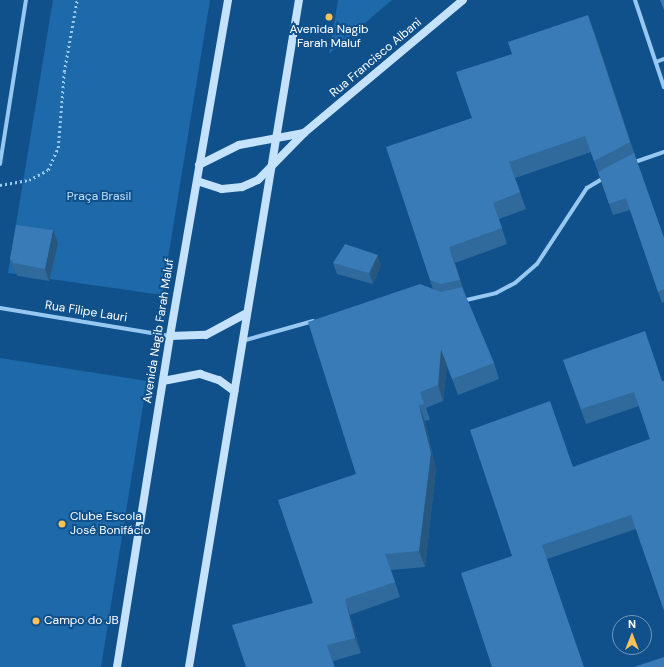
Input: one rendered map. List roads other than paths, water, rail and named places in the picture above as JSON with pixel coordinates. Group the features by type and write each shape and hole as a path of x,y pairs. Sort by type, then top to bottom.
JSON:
{"main road":[{"name":"Avenida Nagib Farah Maluf","path":"117,667 170,336 228,0"},
{"path":"189,667 242,342 245,314 272,166 275,139 299,0"},
{"name":"Rua Francisco Albani","path":"197,181 222,189 242,187 258,180 304,133 463,0"},
{"name":"Rua Francisco Albani","path":"199,165 238,145 304,133"},
{"path":"170,336 206,335 245,314"},
{"path":"163,381 200,374 220,380 234,391"}],"street":[{"path":"0,164 26,0"},
{"path":"635,0 664,87"},
{"path":"656,62 664,59"},
{"path":"623,167 664,152"},
{"path":"458,302 496,293 516,283 537,264 587,188 611,174"},
{"name":"Rua Filipe Lauri","path":"0,308 170,336"},
{"path":"242,342 316,320"}],"place":[{"name":"Avenida Nagib Farah Maluf","path":"329,17"},
{"name":"Clube Escola José Bonifácio","path":"62,524"},
{"name":"Campo do JB","path":"36,621"}],"park label":[{"name":"Praça Brasil","path":"99,197"}]}
